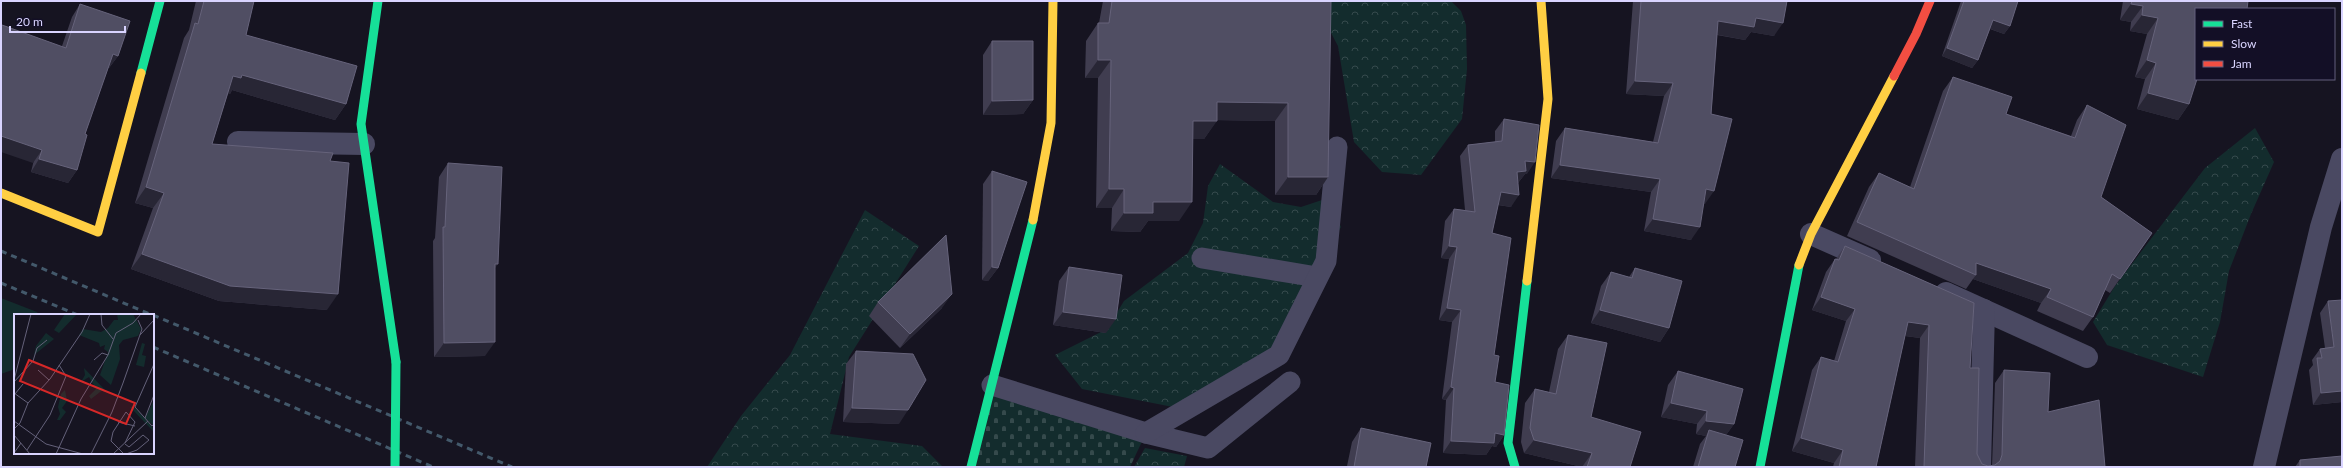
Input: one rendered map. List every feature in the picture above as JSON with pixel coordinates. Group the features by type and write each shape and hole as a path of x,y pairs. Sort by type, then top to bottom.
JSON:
{"street":[{"path":"1,193 98,232 160,1"},
{"path":"378,1 361,124 396,362 395,467"},
{"path":"971,467 1036,208 1052,123 1053,1"},
{"path":"1515,467 1508,443 1548,99 1541,1"},
{"path":"1760,467 1798,268 1811,234 1916,34 1930,1"},
{"path":"238,142 364,144"},
{"path":"2264,467 2320,227 2342,159"},
{"path":"1811,234 1890,269"},
{"path":"1926,285 2087,357"},
{"path":"1980,467 1984,310"}],"lane":[{"path":"1146,433 1279,355 1326,261 1337,148"},
{"path":"1202,258 1317,277"},
{"path":"992,384 1146,433 1208,448 1290,382"}],"green space":[{"path":"1314,1 1451,1 1461,11 1466,25 1467,69 1462,119 1421,175 1382,172 1354,142 1338,46"},
{"path":"2255,128 2274,162 2251,214 2229,271 2220,322 2203,377 2107,345 2093,322 2115,286 2205,168"},
{"path":"1220,164 1273,202 1301,207 1328,198 1341,227 1278,345 1173,407 1082,389 1055,355 1107,329 1124,301 1188,253 1203,223 1208,186"},
{"path":"865,210 919,246 849,357 830,434 922,446 943,467 707,467 741,416 790,355"},
{"path":"1,298 37,312 38,314 14,314 14,369 1,374"},
{"path":"989,393 1146,433 1130,467 975,467"},
{"path":"1145,448 1187,456 1184,467 1134,467"}],"building":[{"path":"204,1 254,1 246,35 357,66 346,104 242,75 241,78 233,76 212,144 333,153 330,161 349,163 338,294 230,286 142,254 164,193 146,187 195,23 198,24"},
{"path":"1112,1 1331,1 1328,177 1288,177 1288,103 1217,102 1217,121 1193,121 1192,202 1153,202 1153,213 1124,213 1124,189 1109,189 1111,60 1098,60 1098,23 1109,23"},
{"path":"1641,1 1787,1 1783,23 1756,18 1754,27 1718,21 1711,114 1732,119 1714,191 1706,189 1700,227 1653,219 1660,179 1560,165 1565,128 1658,143 1673,83 1635,81"},
{"path":"1964,1 2018,1 2010,26 1993,20 1978,60 1947,48"},
{"path":"2132,1 2248,1 2247,8 2195,8 2195,80 2197,80 2189,104 2148,93 2156,63 2147,60 2158,18 2142,15 2143,6 2131,4"},
{"path":"80,4 130,21 118,56 113,54 85,134 87,135 77,170 39,159 42,150 1,136 1,27 2,25 66,48"},
{"path":"992,41 1033,41 1033,100 992,101"},
{"path":"1953,77 2012,97 2006,114 2075,138 2087,105 2126,125 2101,197 2152,233 2120,279 2112,274 2093,317 2047,297 2051,289 1976,263 1976,275 1857,222 1879,173 1914,189"},
{"path":"1504,119 1539,125 1535,162 1525,161 1526,171 1517,172 1519,195 1501,192 1492,233 1511,238 1494,355 1499,356 1495,382 1509,385 1504,435 1495,433 1494,443 1451,441 1454,388 1451,387 1461,310 1447,308 1457,247 1449,246 1454,209 1475,212 1468,145 1502,141"},
{"path":"448,163 502,167 498,264 495,264 495,342 444,343 443,227 445,227"},
{"path":"992,171 1027,182 998,268 992,267"},
{"path":"946,235 952,294 910,334 878,302"},
{"path":"1845,246 1974,303 1970,368 1979,368 1977,454 1982,464 1988,466 1995,465 2000,461 2002,455 2004,370 2050,373 2048,412 2099,400 2105,467 1924,467 1929,325 1908,322 1876,467 1839,467 1843,450 1801,438 1821,357 1838,362 1855,309 1821,297 1835,259 1839,260"},
{"path":"1069,267 1122,275 1116,319 1063,312"},
{"path":"1635,268 1682,281 1669,328 1600,310 1611,272 1632,278"},
{"path":"2342,300 2342,391 2321,393 2317,358 2322,358 2320,349 2334,347 2328,301"},
{"path":"1568,335 1607,343 1591,417 1641,432 1630,467 1587,467 1592,453 1534,440 1530,428 1535,389 1556,394"},
{"path":"856,351 913,354 926,380 908,410 852,408"},
{"path":"1678,371 1743,389 1734,424 1706,421 1707,411 1671,403"},
{"path":"1361,428 1431,443 1426,467 1354,467"},
{"path":"1709,430 1743,440 1735,467 1698,467"},
{"path":"2342,456 2342,467 2300,467 2300,460"}],"railway":[{"path":"1,251 150,314"},
{"path":"1,283 76,314"},
{"path":"154,315 512,467"},
{"path":"154,347 433,467"}],"traffic: fast":[{"path":"141,73 160,1"},
{"path":"378,1 361,124 396,362"},
{"path":"971,467 1033,220"},
{"path":"1760,467 1799,265"},
{"path":"1515,467 1508,443 1527,281"},
{"path":"395,467 396,362"}],"traffic: slow":[{"path":"1033,220 1051,123 1053,1"},
{"path":"1527,281 1548,99 1541,1"},
{"path":"1,193 98,232 141,73"},
{"path":"1799,265 1811,234 1894,76"}],"traffic: jam":[{"path":"1894,76 1916,34 1930,1"}]}
